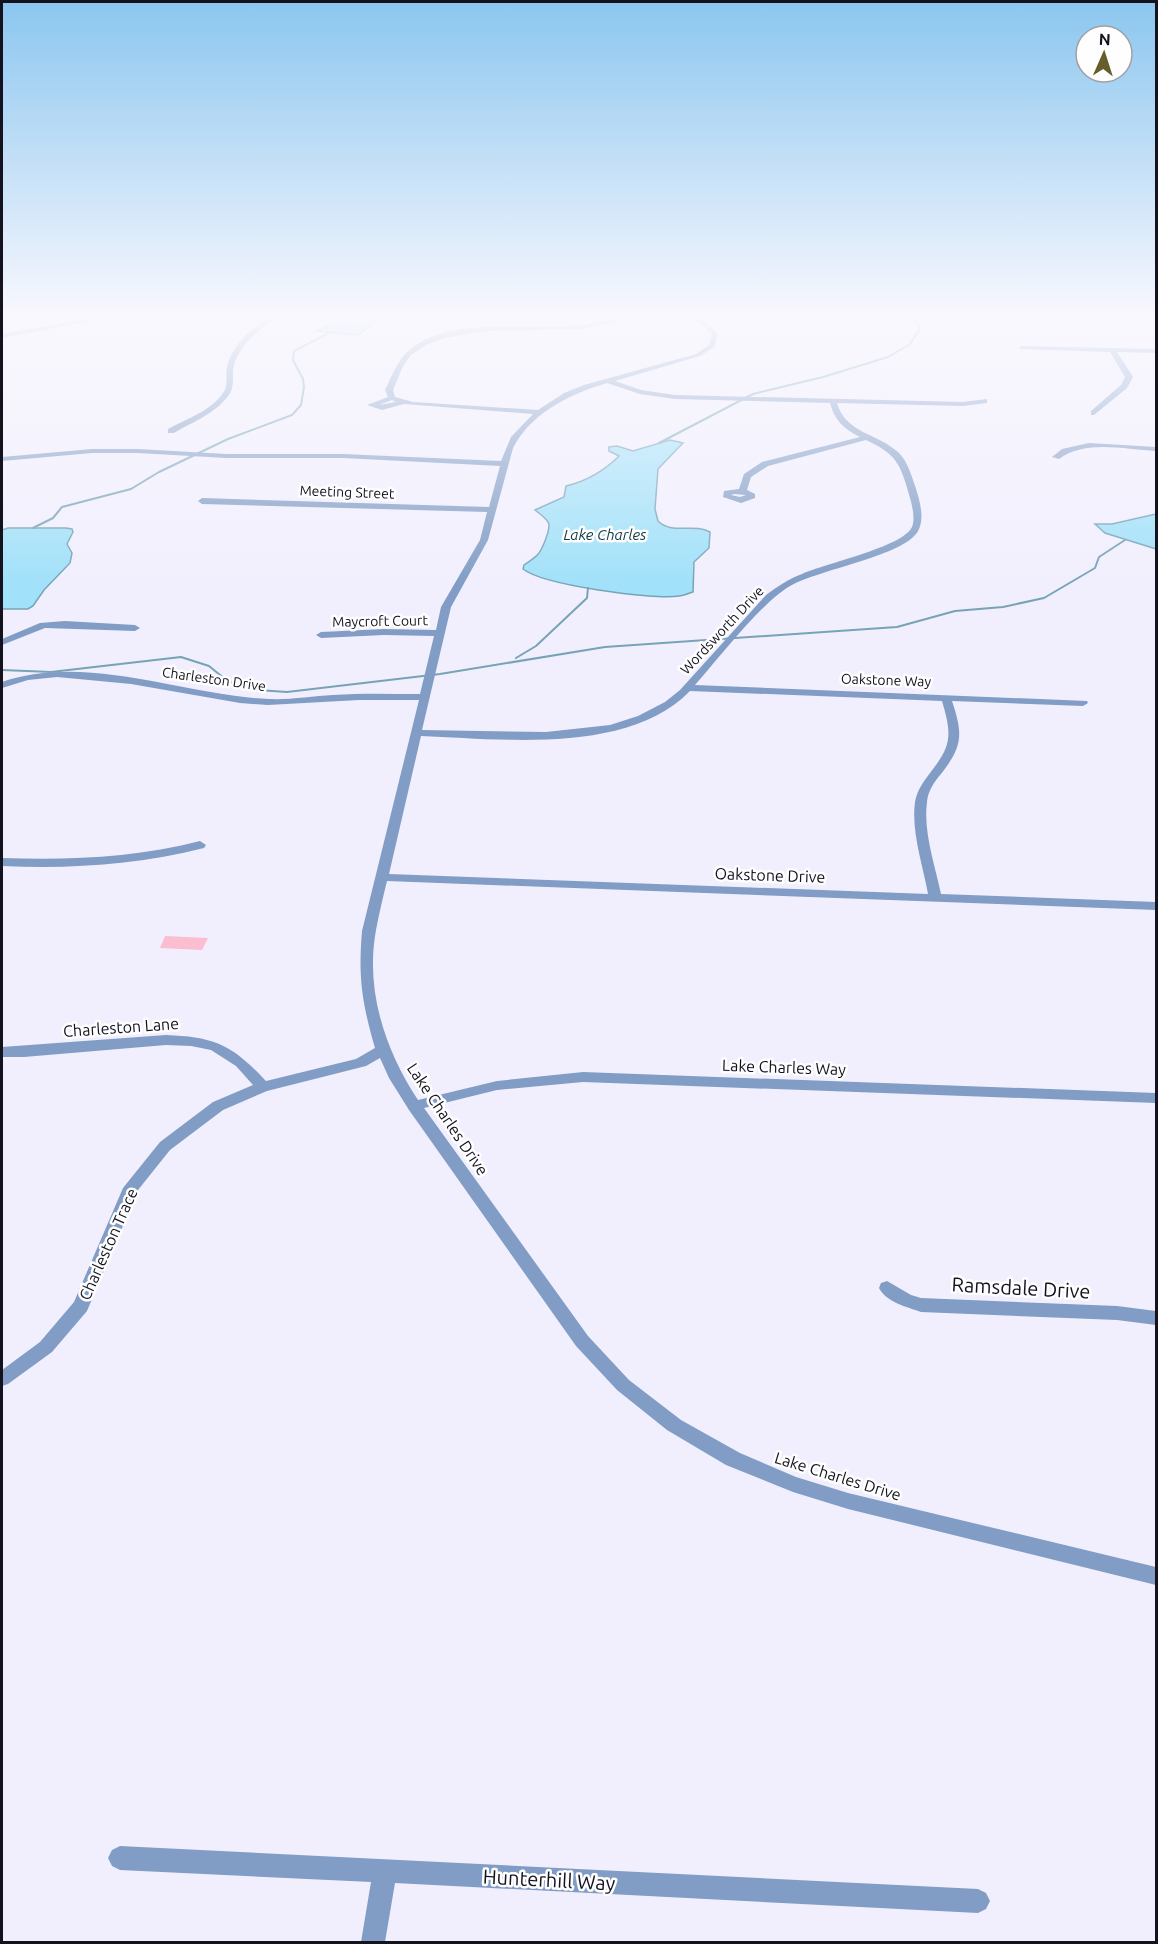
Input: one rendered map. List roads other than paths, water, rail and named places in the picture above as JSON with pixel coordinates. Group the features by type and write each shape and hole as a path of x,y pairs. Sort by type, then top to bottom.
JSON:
{"street":[{"path":"171,431 215,404"},
{"path":"375,404 371,405 382,408 397,404"},
{"path":"426,404 539,412"},
{"name":"Lake Charles Drive","path":"553,404 539,412 515,437 504,464 484,540 446,607 369,931 366,965 370,1008 383,1050 396,1078 582,1341 623,1385 674,1425 733,1459 793,1484 848,1501 1156,1576"},
{"name":"Wordsworth Drive","path":"415,733 547,735 595,731 627,724 671,703 769,597 784,585 817,569 894,545 908,538 916,529 918,517 903,462 890,449 840,420 834,412 833,404"},
{"path":"945,404 965,404"},
{"path":"1094,413 1104,404"},
{"path":"742,491 742,483 747,476 765,464 868,437"},
{"path":"1056,457 1063,450 1080,447 1156,449"},
{"path":"2,459 92,451 138,450 226,456 343,456 504,464"},
{"name":"Meeting Street","path":"202,501 492,510"},
{"path":"2,642 43,625 135,628"},
{"name":"Maycroft Court","path":"321,635 384,632 440,633"},
{"name":"Charleston Drive","path":"2,683 38,676 79,676 268,702 424,697"},
{"name":"Oakstone Way","path":"687,688 1083,703"},
{"path":"935,897 921,805 927,783 948,756 954,742 954,727 946,698"},
{"path":"2,861 107,863 176,852 200,845"},
{"name":"Oakstone Drive","path":"382,877 1156,906"},
{"name":"Charleston Lane","path":"2,1052 166,1040 191,1041 215,1046 241,1063 263,1086"},
{"name":"Charleston Trace","path":"2,1379 46,1347 81,1306 131,1188 165,1146 218,1106 263,1086 361,1063 383,1050"},
{"name":"Lake Charles Way","path":"414,1106 500,1083 544,1078 583,1077 1156,1098"},
{"name":"Ramsdale Drive","path":"887,1288 904,1300 921,1305 1117,1313 1156,1318"},
{"name":"Hunterhill Way","path":"120,1858 978,1901"},
{"path":"374,1942 385,1871"}],"water":[{"name":"Lake Charles","path":"670,440 683,443 658,469 655,509 658,521 670,527 697,528 710,532 709,548 694,562 693,592 681,596 665,597 598,590 552,581 523,569 524,565 539,553 549,530 547,520 535,510 564,497 566,486 588,478 614,461 619,456 609,451 609,447 617,446 633,451"},
{"path":"1156,514 1156,549 1105,533 1095,524 1112,524"},
{"path":"8,528 66,528 72,529 73,532 67,544 72,553 70,563 28,609 2,609 2,530"}],"waterway":[{"path":"33,528 53,518 62,507 131,489 159,472 228,439 292,415 301,404"},
{"path":"659,443 734,404"},
{"path":"2,670 51,672 181,657 209,666 225,679 244,689 287,692 440,674 605,647 897,627 955,611 1003,607 1044,598 1095,568 1099,557 1125,540"},
{"path":"516,658 536,646 587,598 588,588"}]}
